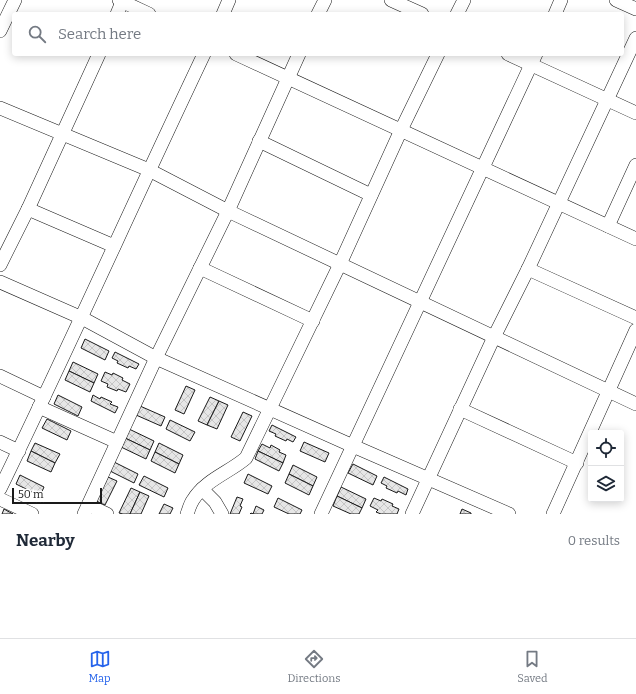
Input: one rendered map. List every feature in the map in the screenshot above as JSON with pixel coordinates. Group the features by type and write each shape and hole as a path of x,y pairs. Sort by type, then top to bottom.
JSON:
{"street":[{"path":"0,31 15,0"},
{"path":"224,12 229,0"},
{"path":"319,12 325,0"},
{"path":"391,0 418,12"},
{"path":"458,12 464,0"},
{"path":"556,12 561,0"},
{"path":"616,0 636,9"},
{"path":"118,12 121,1 145,12"},
{"path":"412,514 427,479 636,38"},
{"path":"0,265 28,209 98,56"},
{"path":"0,489 82,318 149,170 203,56"},
{"path":"240,56 636,239"},
{"path":"107,514 86,510 156,358 228,211 299,56"},
{"path":"187,514 193,499 202,489 219,476 236,467 246,458 313,321 400,130 437,56"},
{"path":"518,56 533,59 607,100 636,113"},
{"path":"321,514 533,59"},
{"path":"0,108 149,170 228,211 636,404"},
{"path":"259,141 371,195"},
{"path":"608,226 636,165"},
{"path":"28,209 114,246"},
{"path":"200,268 313,321"},
{"path":"528,268 636,318"},
{"path":"0,282 82,318 156,358 271,408 352,446 509,514"},
{"path":"553,514 636,330"},
{"path":"0,376 41,402 117,442"},
{"path":"460,409 576,463"},
{"path":"0,442 19,451"},
{"path":"202,489 215,502 222,514"},
{"path":"0,499 32,514"}],"building":[{"path":"85,339 109,351 105,360 81,348"},
{"path":"115,352 139,364 136,369 129,366 128,368 117,363 118,361 112,358"},
{"path":"73,362 98,374 94,383 69,371"},
{"path":"69,371 94,383 90,392 65,380"},
{"path":"105,372 112,375 113,373 123,378 122,380 130,384 126,392 118,389 117,391 107,387 108,384 101,381"},
{"path":"186,386 195,390 184,414 175,410"},
{"path":"58,395 82,407 78,416 54,404"},
{"path":"93,395 100,399 101,397 112,402 110,404 118,407 115,413 91,401"},
{"path":"210,397 219,401 207,425 198,421"},
{"path":"219,401 228,405 217,429 207,425"},
{"path":"140,406 165,417 161,426 136,415"},
{"path":"243,412 252,416 240,441 231,437"},
{"path":"47,419 71,431 67,440 42,428"},
{"path":"170,420 195,432 190,441 166,429"},
{"path":"272,425 296,437 293,442 287,439 286,441 275,436 276,434 269,431"},
{"path":"129,429 154,441 150,450 125,438"},
{"path":"125,438 150,450 146,459 121,447"},
{"path":"304,442 329,453 325,462 300,451"},
{"path":"35,443 60,454 55,463 31,451"},
{"path":"159,443 183,455 179,464 155,452"},
{"path":"262,444 270,448 271,445 280,450 279,452 286,455 283,463 258,451"},
{"path":"31,451 55,463 51,472 27,461"},
{"path":"258,451 283,463 279,471 255,459"},
{"path":"155,452 179,464 175,473 151,461"},
{"path":"114,462 138,474 134,483 110,471"},
{"path":"353,464 377,476 373,485 348,473"},
{"path":"293,465 317,477 313,486 289,474"},
{"path":"248,474 272,486 268,494 244,483"},
{"path":"289,474 313,486 309,495 285,483"},
{"path":"20,475 44,487 40,496 16,484"},
{"path":"144,476 168,488 164,497 139,485"},
{"path":"108,477 117,481 105,505 96,501"},
{"path":"384,477 408,489 406,495 386,488 387,486 381,483"},
{"path":"341,487 366,499 362,508 337,496"},
{"path":"131,488 140,492 130,514 119,513"},
{"path":"140,492 149,496 141,514 130,514"},
{"path":"337,496 362,508 359,514 351,514 333,506"},
{"path":"237,497 243,499 240,506 242,507 239,514 230,514"},
{"path":"278,498 302,510 300,514 289,514 274,507"},
{"path":"374,498 381,501 382,499 393,504 392,506 399,509 397,514 381,514 376,512 378,510 370,506"},
{"path":"164,504 173,508 170,514 159,514"},
{"path":"256,506 264,510 262,514 253,514"},
{"path":"4,509 13,514 2,514"},
{"path":"462,509 471,513 471,514 460,514"}]}
